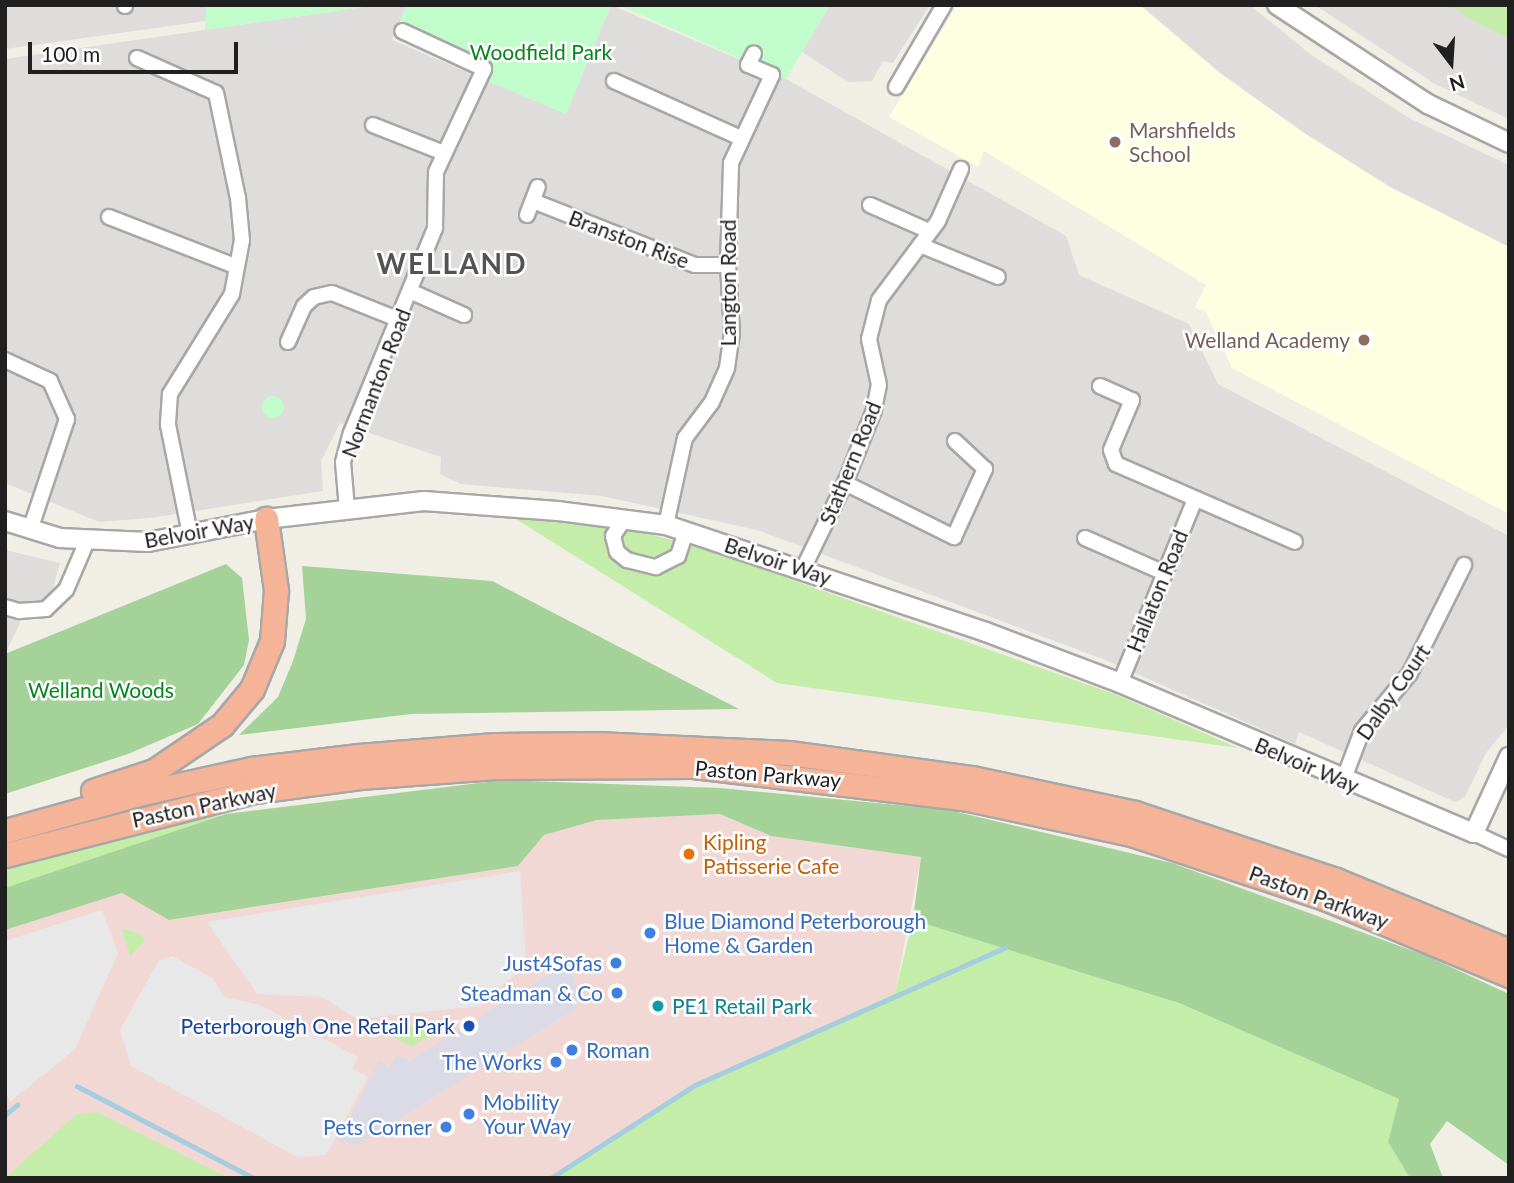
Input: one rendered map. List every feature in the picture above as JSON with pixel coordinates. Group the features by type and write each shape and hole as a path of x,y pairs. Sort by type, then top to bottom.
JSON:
{"highway":[{"path":"5,825 154,771 222,725 252,689 272,641 276,590 266,519"},
{"name":"Paston Parkway","path":"5,831 138,794 251,769 358,756 495,746 597,744 789,753 972,778 1135,813 1336,880 1509,951"},
{"name":"Paston Parkway","path":"5,855 255,791 360,777 496,767 706,767 955,797 1131,834 1327,899 1509,975"}],"street":[{"path":"896,87 944,5"},
{"path":"1278,5 1428,104 1509,143"},
{"name":"Normanton Road","path":"346,509 346,453 412,292 435,228 436,172 444,153 455,138 484,69 402,31"},
{"name":"Langton Road","path":"666,525 685,438 712,402 727,368 732,334 728,265 730,163 772,75 748,65 754,53"},
{"path":"136,58 216,93 238,198 242,240 226,305 170,394 167,425 190,534"},
{"path":"614,81 741,138"},
{"path":"373,125 444,153"},
{"name":"Stathern Road","path":"803,569 845,483 878,392 869,339 879,300 929,231 961,169"},
{"name":"Branston Rise","path":"527,215 536,194 695,265 728,265"},
{"path":"870,205 929,231"},
{"path":"109,217 235,266"},
{"path":"920,245 998,277"},
{"path":"412,292 464,315"},
{"path":"288,342 304,306 314,296 332,293 400,320"},
{"path":"5,360 50,381 67,418 30,530"},
{"path":"1100,386 1132,400 1111,450 1116,464 1295,542"},
{"path":"845,483 954,537 985,469 955,441"},
{"name":"Hallaton Road","path":"1120,684 1163,572 1195,499"},
{"name":"Belvoir Way","path":"5,521 30,530 87,541 148,542 266,519 430,502 558,511 623,522 666,525 803,569 1120,684 1343,781 1509,849"},
{"path":"623,522 613,536 617,552 627,560 656,567 678,556 686,531"},
{"path":"1085,538 1163,572"},
{"path":"5,607 19,611 46,609 66,590 87,541"},
{"name":"Dalby Court","path":"1343,781 1362,731 1410,673 1464,565"},
{"path":"1474,833 1509,757"}],"shaded area":[{"path":"5,5 206,5 206,21 5,49"},
{"path":"377,5 407,5 392,40 566,114 611,5 786,79 1066,236 1079,275 1189,324 1218,384 1509,536 1509,725 1486,753 1465,797 1455,802 1299,732 1295,744 1103,659 757,530 602,496 461,484 440,474 441,457 340,423 321,461 323,491 150,518 99,522 5,483 5,59"},
{"path":"830,5 930,5 893,63 883,61 872,81 848,82 802,52"},
{"path":"957,5 1140,5 1220,73 1304,133 1390,187 1509,247 1509,514 1232,368 1206,312 1195,307 1206,285 984,151 978,167 889,117"},
{"path":"1140,5 1250,5 1310,54 1409,118 1509,165 1509,247 1390,187 1304,133 1220,73"},
{"path":"1315,5 1509,5 1509,119 1435,84"},
{"path":"5,550 60,563 52,591 21,621 5,654"},
{"name":"Peterborough One Retail Park","path":"720,814 771,836 921,857 895,993 694,1087 554,1178 5,1178 5,930 122,893 170,920 518,866 544,835 597,820"},
{"path":"520,871 526,966 478,1006 357,1019 322,997 257,994 207,922"},
{"path":"102,910 118,953 75,1049 10,1102 5,1087 5,941"},
{"path":"172,956 212,978 224,997 260,1005 358,1057 352,1069 368,1077 326,1155 297,1157 131,1066 120,1030 158,962"},
{"path":"550,973 574,973 578,1007 358,1144 338,1142 379,1061 389,1067 397,1055 410,1061"}],"green space":[{"path":"206,5 377,5 205,30"},
{"name":"Woodfield Park","path":"407,5 611,5 566,114 488,81 493,65 400,22"},
{"name":"Woodfield Park","path":"619,5 830,5 786,79"},
{"path":"1448,5 1509,5 1509,39 1479,23"},
{"path":"273,396 281,399 284,407 281,415 273,418 265,415 262,407 265,399"},
{"path":"505,512 609,524 699,547 1117,695 1238,748 777,683"},
{"name":"Welland Woods","path":"226,564 242,578 249,640 244,665 198,724 128,754 5,794 5,654"},
{"path":"302,566 492,581 739,709 411,714 239,735 278,697 293,661 306,619"},
{"path":"504,780 720,788 949,810 1172,863 1427,956 1509,994 1509,1165 1447,1121 1430,1144 1443,1178 1410,1178 1388,1142 1399,1099 1179,1003 913,920 921,857 771,836 720,814 597,820 544,835 518,866 169,920 122,893 5,930 5,888 226,814"},
{"path":"226,814 5,888 5,869 89,843"},
{"path":"913,920 1179,1003 1399,1099 1388,1142 1410,1178 554,1178 694,1087 895,993"},
{"path":"122,928 143,935 145,941 130,956"},
{"path":"438,1021 440,1028 412,1047 384,1032"},
{"path":"97,1112 229,1178 5,1178 77,1114"}],"waterway":[{"path":"551,1178 695,1085 1004,948"},
{"path":"77,1086 254,1178"},
{"path":"5,1115 17,1105"}],"place":[{"name":"Marshfields School","path":"1115,142"},
{"name":"Welland Academy","path":"1364,340"},
{"name":"Kipling Patisserie Cafe","path":"689,854"},
{"name":"Blue Diamond Peterborough Home & Garden","path":"650,933"},
{"name":"Just4Sofas","path":"616,963"},
{"name":"Steadman & Co","path":"617,993"},
{"name":"PE1 Retail Park","path":"658,1006"},
{"name":"Peterborough One Retail Park","path":"469,1026"},
{"name":"Roman","path":"572,1050"},
{"name":"The Works","path":"556,1062"},
{"name":"Mobility Your Way","path":"469,1114"},
{"name":"Pets Corner","path":"446,1127"}],"district":[{"name":"WELLAND","path":"452,263"}]}
